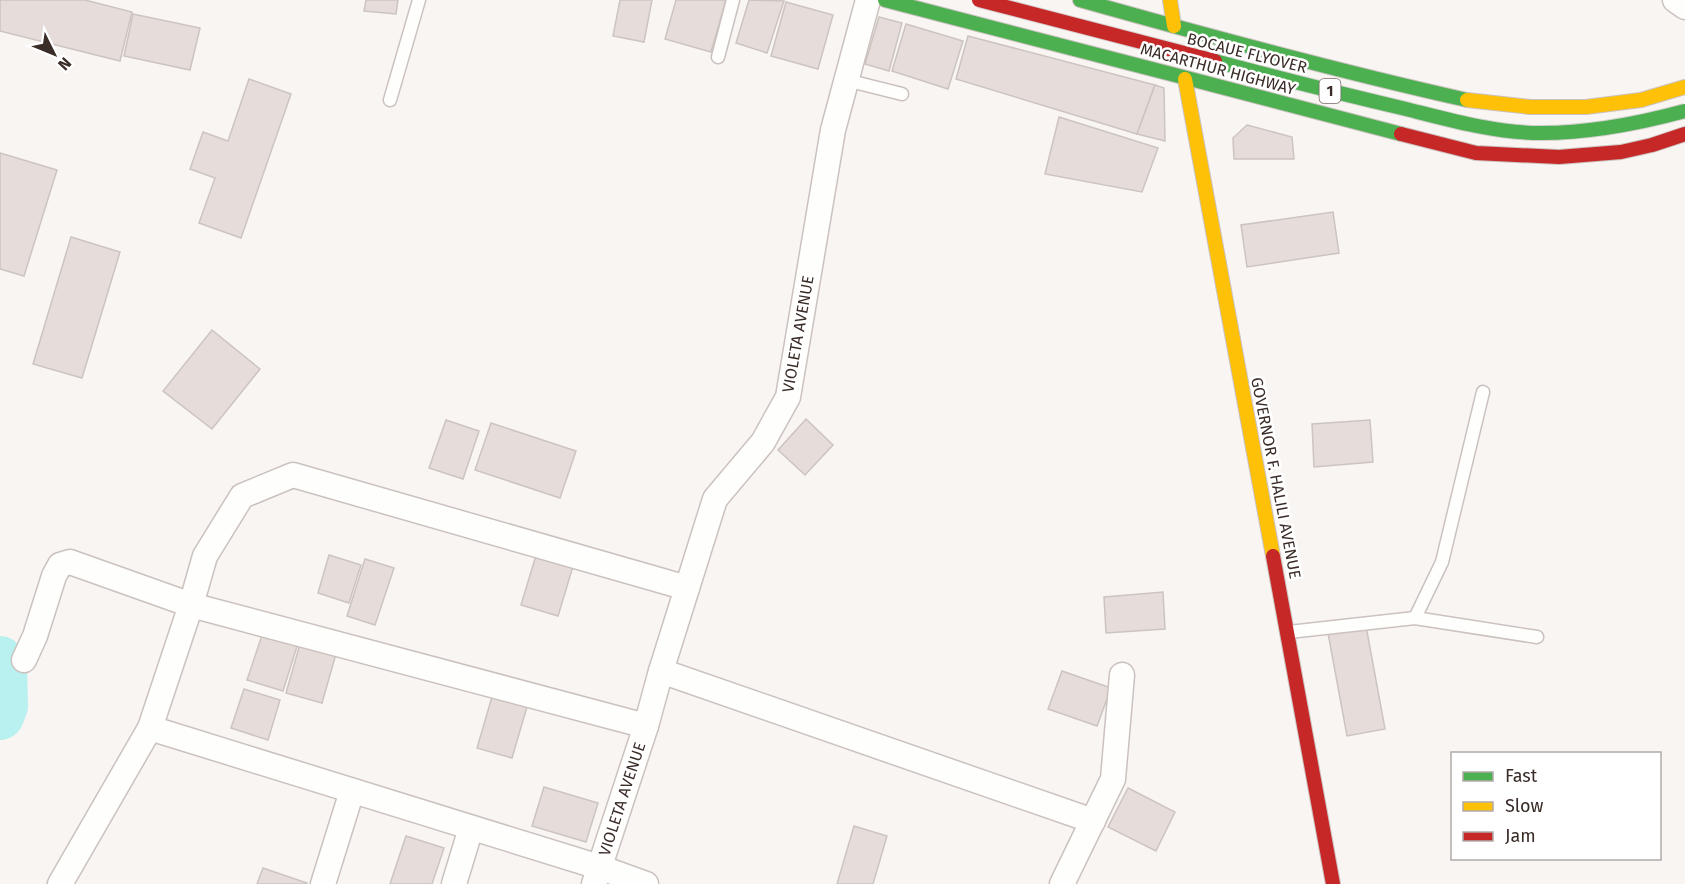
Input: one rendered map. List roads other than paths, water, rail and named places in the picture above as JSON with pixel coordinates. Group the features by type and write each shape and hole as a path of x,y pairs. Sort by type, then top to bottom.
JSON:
{"main road":[{"name":"MACARTHUR HIGHWAY","path":"885,0 1476,153 1519,157 1586,157 1641,148 1685,134"},
{"name":"BOCAUE FLYOVER","path":"980,0 1341,94 1458,122 1501,129 1540,133 1591,131 1642,123 1685,111"},
{"name":"MACARTHUR HIGHWAY","path":"1080,0 1174,27 1403,86 1471,100 1530,107 1586,107 1641,100 1685,87"},
{"path":"1170,0 1174,27"},
{"name":"GOVERNOR F. HALILI AVENUE","path":"1185,79 1333,884"}],"street":[{"name":"VIOLETA AVENUE","path":"596,876 646,726 715,499 763,442 788,397 833,130 868,0"},
{"path":"1675,0 1685,7"},
{"path":"60,884 150,728 206,556 242,496 293,475 687,588"},
{"path":"24,660 35,636 54,576 60,565 70,562 191,605 646,726"},
{"path":"661,671 1093,821"},
{"path":"1062,884 1113,779 1122,675"},
{"path":"150,728 471,828 596,876 646,884"},
{"path":"323,884 352,791"},
{"path":"454,884 471,828"}],"lane":[{"path":"390,100 419,0"},
{"path":"718,57 733,0"},
{"path":"846,80 902,94"},
{"path":"1415,618 1442,562 1483,392"},
{"path":"1288,632 1415,618 1537,637"}],"waterway":[{"path":"0,660 3,663 4,706 0,716"}]}
